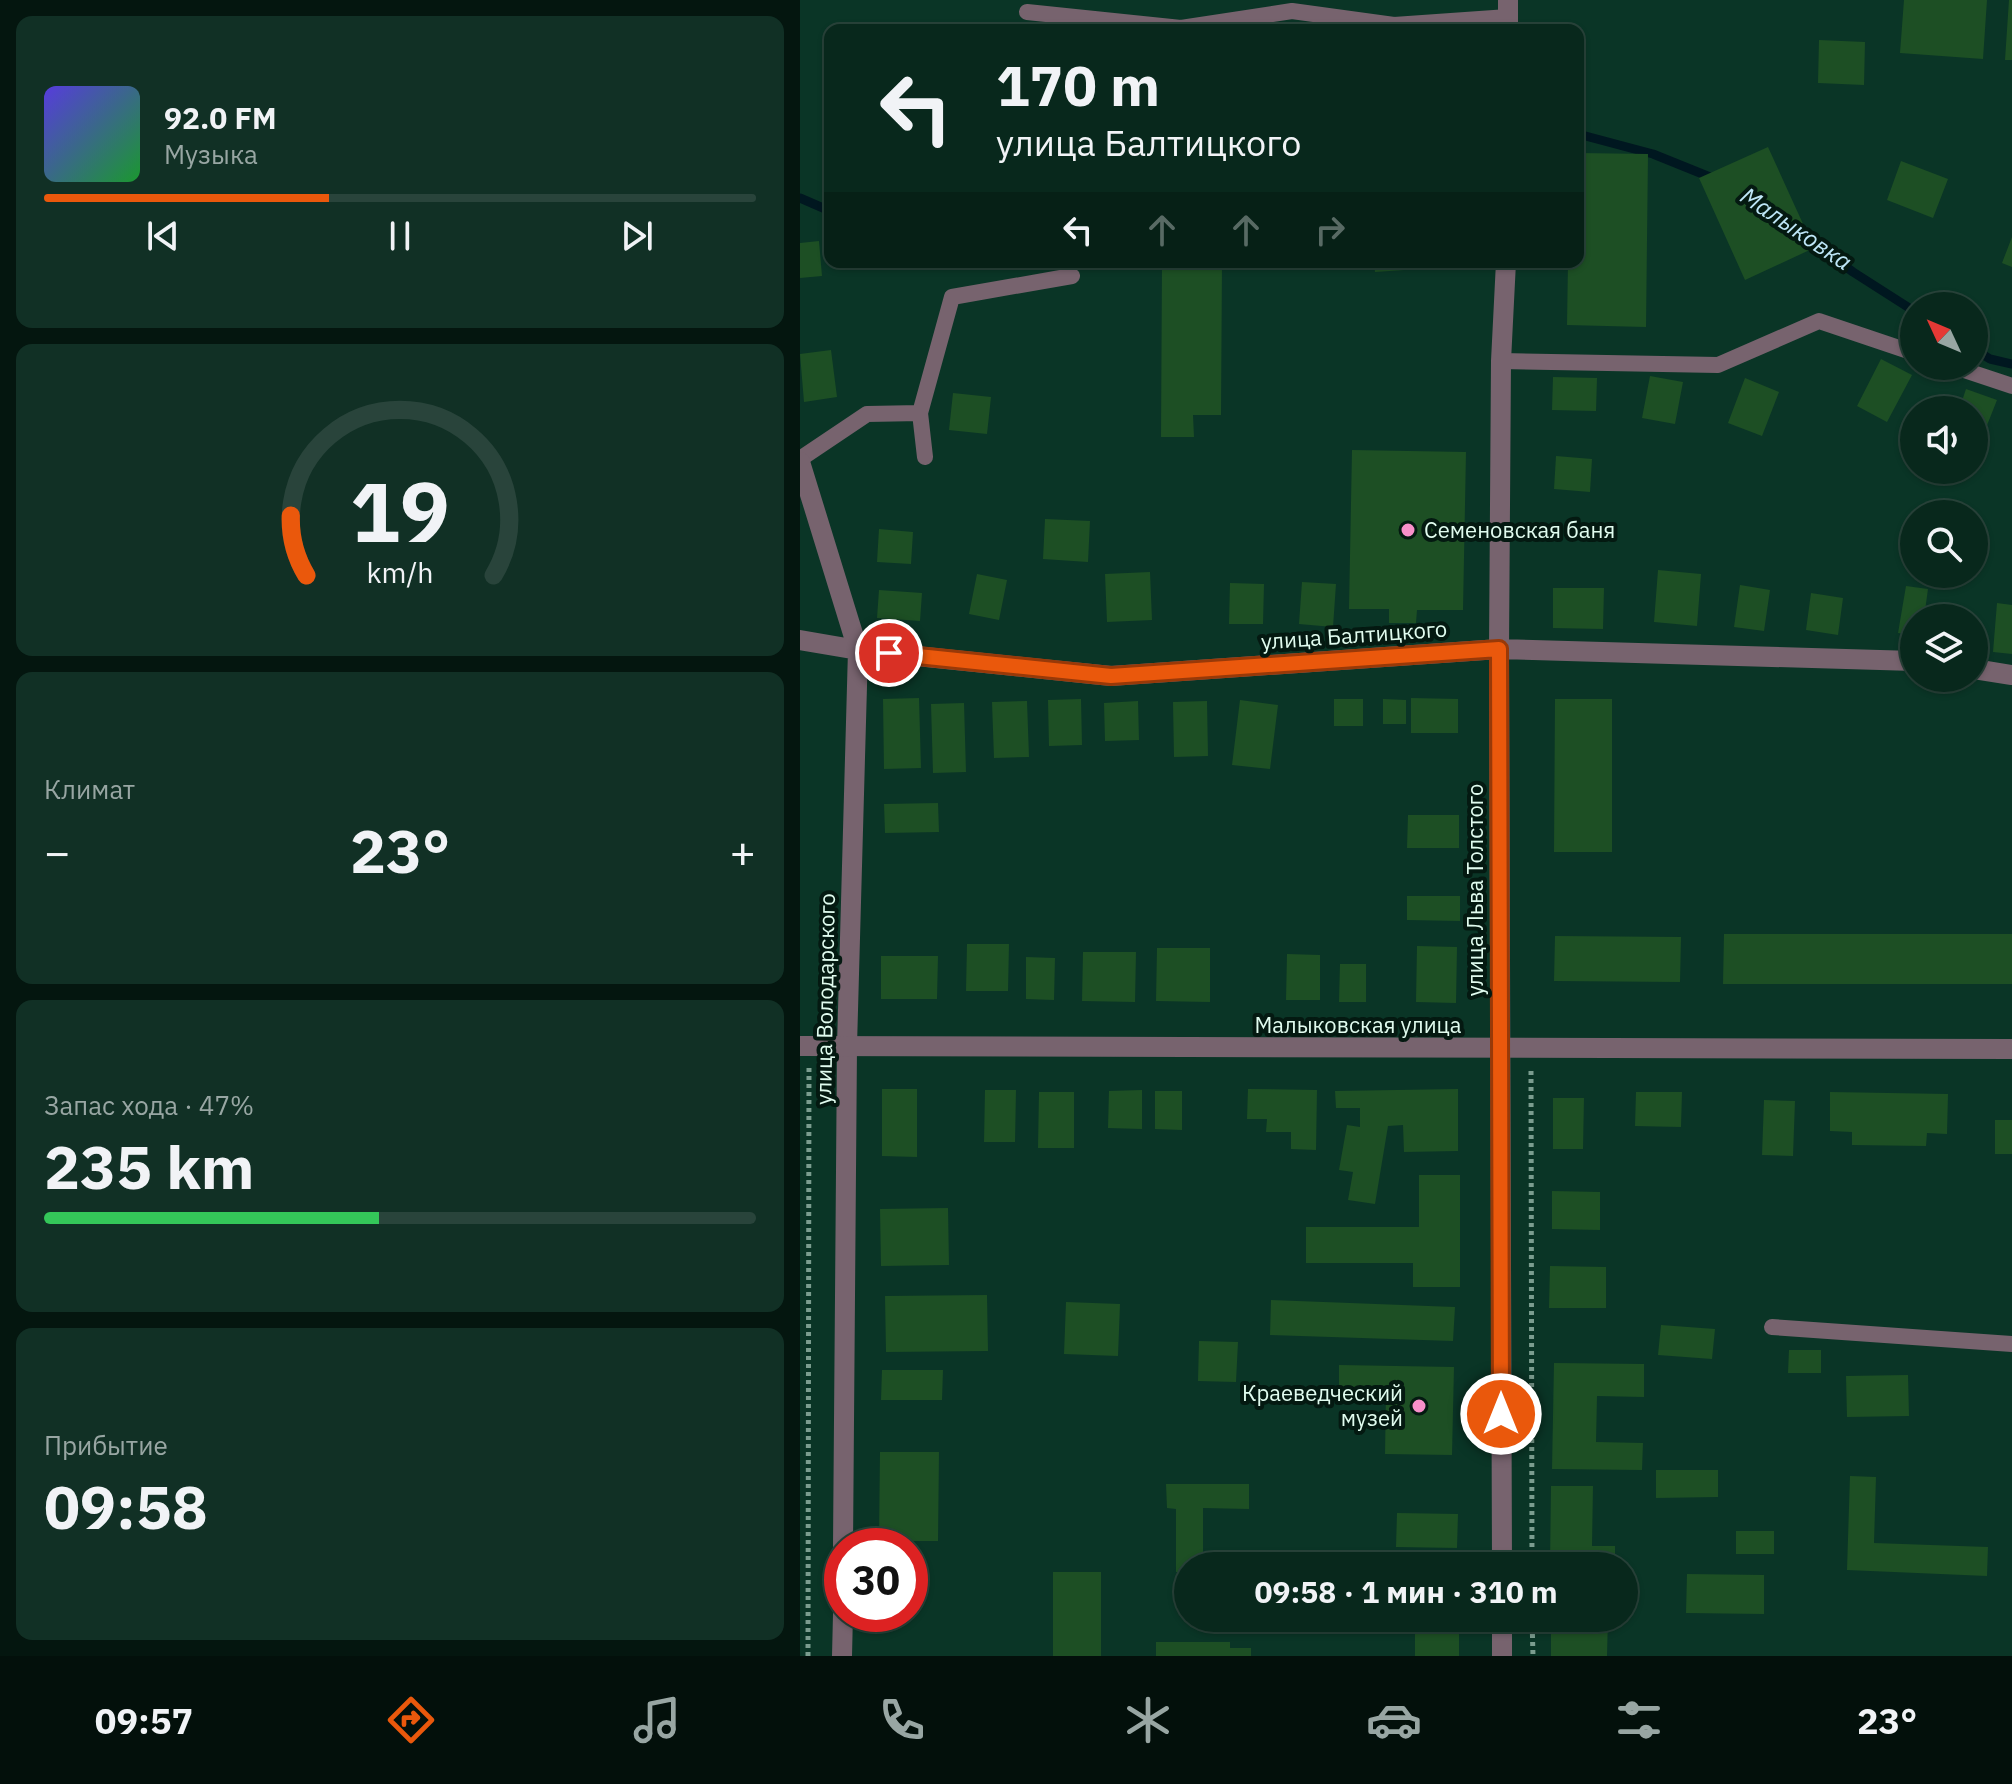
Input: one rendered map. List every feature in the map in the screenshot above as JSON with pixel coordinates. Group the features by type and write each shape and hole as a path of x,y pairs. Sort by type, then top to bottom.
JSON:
{"street":[{"name":"улица Льва Толстого","path":"1502,1552 1499,649 1501,361 1506,268"},
{"name":"улица Володарского","path":"800,461 858,650 847,1046 843,1528"},
{"name":"улица Балтицкого","path":"800,640 858,650 1111,676 1499,649 1900,661"},
{"path":"1988,671 2012,675"},
{"name":"Малыковская улица","path":"805,1046 2012,1049"},
{"path":"842,1656 843,1632"},
{"path":"1502,1632 1502,1656"}],"lane":[{"path":"1207,24 1292,11 1387,24"},
{"path":"1027,12 1142,24"},
{"path":"1407,24 1508,16"},
{"path":"925,457 920,413 952,297 1072,276"},
{"path":"1501,361 1718,365 1819,321 1900,348"},
{"path":"1988,378 2012,386"},
{"path":"800,461 867,414 920,413"},
{"path":"1772,1327 2012,1344"}],"path":[{"path":"805,1046 808,1656"},
{"path":"1531,1049 1532,1552"},
{"path":"1532,1632 1533,1656"}],"building":[{"path":"1904,0 1987,0 1983,59 1900,53"},
{"path":"2009,0 2012,0 2012,60 2005,60"},
{"path":"1819,40 1865,42 1864,85 1818,83"},
{"path":"1768,147 1814,248 1745,280 1699,178"},
{"path":"1584,153 1648,154 1646,327 1567,325 1568,268 1584,268"},
{"path":"1901,161 1948,179 1933,218 1887,200"},
{"path":"2012,237 2012,267 2002,263"},
{"path":"819,241 822,276 800,278 800,243"},
{"path":"1162,268 1222,268 1221,415 1193,415 1194,437 1161,437"},
{"path":"1375,268 1434,268 1375,272"},
{"path":"831,350 837,397 804,402 800,354"},
{"path":"1881,359 1900,369 1900,380 1909,380 1887,422 1857,406"},
{"path":"1650,376 1683,382 1675,424 1642,418"},
{"path":"1553,377 1597,378 1596,411 1552,410"},
{"path":"1745,378 1779,392 1762,436 1728,423"},
{"path":"1966,389 1986,396 1964,396"},
{"path":"953,393 991,397 987,434 949,430"},
{"path":"1988,397 1997,400 1988,423"},
{"name":"Семеновская баня","path":"1352,450 1466,452 1463,610 1417,610 1416,623 1389,623 1389,609 1349,609"},
{"path":"1556,456 1592,459 1590,492 1554,489"},
{"path":"1045,519 1090,521 1088,562 1043,559"},
{"path":"879,529 913,532 911,564 877,562"},
{"path":"1658,570 1701,574 1697,626 1654,622"},
{"path":"1150,572 1152,620 1107,622 1105,574"},
{"path":"977,574 1007,580 999,620 969,614"},
{"path":"1302,582 1336,584 1333,627 1299,624"},
{"path":"1230,583 1264,584 1263,624 1229,624"},
{"path":"1740,585 1770,590 1764,631 1734,627"},
{"path":"1553,588 1604,588 1603,629 1553,628"},
{"path":"1906,588 1928,589 1926,604 1903,604"},
{"path":"879,590 922,593 920,621 877,618"},
{"path":"1811,593 1843,598 1838,635 1806,630"},
{"path":"1997,603 2012,605 2012,654 1993,652"},
{"path":"919,698 921,768 884,769 883,699"},
{"path":"1411,698 1458,699 1458,733 1411,733"},
{"path":"1081,699 1082,745 1049,746 1048,700"},
{"path":"1334,699 1363,699 1363,726 1334,726"},
{"path":"1383,699 1406,700 1406,724 1383,724"},
{"path":"1555,699 1612,699 1612,852 1554,852"},
{"path":"1240,700 1278,705 1270,769 1232,765"},
{"path":"1027,701 1029,757 994,758 992,702"},
{"path":"1138,701 1139,740 1105,741 1104,703"},
{"path":"1207,701 1208,756 1174,757 1173,702"},
{"path":"964,703 966,772 933,773 931,704"},
{"path":"938,803 939,832 885,833 884,804"},
{"path":"1408,815 1459,815 1459,848 1407,848"},
{"path":"1407,896 1460,896 1460,921 1407,920"},
{"path":"1724,934 2012,934 2012,984 1723,984"},
{"path":"1555,936 1681,937 1680,982 1554,981"},
{"path":"967,944 1009,944 1008,991 966,991"},
{"path":"1417,946 1457,947 1456,1003 1416,1002"},
{"path":"1157,948 1210,948 1210,1002 1156,1001"},
{"path":"1083,952 1136,952 1135,1002 1082,1001"},
{"path":"1287,954 1320,955 1320,1000 1286,1000"},
{"path":"881,956 938,956 937,999 881,999"},
{"path":"1026,957 1055,958 1054,1000 1026,999"},
{"path":"1340,964 1366,964 1366,1002 1339,1002"},
{"path":"882,1089 917,1089 917,1157 882,1156"},
{"path":"1248,1089 1317,1090 1316,1150 1291,1149 1291,1132 1266,1132 1267,1119 1247,1119"},
{"path":"1458,1089 1458,1151 1404,1152 1403,1125 1388,1126 1375,1204 1348,1200 1353,1172 1339,1170 1347,1125 1360,1127 1360,1108 1336,1108 1335,1091"},
{"path":"985,1090 1016,1090 1015,1142 984,1142"},
{"path":"1142,1090 1142,1129 1108,1128 1109,1091"},
{"path":"1155,1091 1182,1091 1182,1130 1155,1129"},
{"path":"1039,1092 1074,1092 1074,1148 1038,1148"},
{"path":"1636,1092 1682,1092 1681,1127 1635,1126"},
{"path":"1830,1092 1948,1094 1947,1134 1927,1133 1926,1146 1852,1145 1852,1132 1830,1131"},
{"path":"1553,1098 1584,1098 1583,1149 1553,1149"},
{"path":"1764,1100 1795,1101 1793,1156 1762,1155"},
{"path":"1995,1120 2012,1120 2012,1154 1995,1154"},
{"path":"1419,1175 1460,1175 1460,1287 1413,1287 1413,1263 1306,1263 1306,1227 1419,1227"},
{"path":"1552,1191 1600,1192 1600,1230 1552,1229"},
{"path":"948,1208 949,1265 881,1266 880,1209"},
{"path":"1550,1266 1606,1267 1606,1308 1549,1308"},
{"path":"987,1295 988,1351 886,1352 885,1296"},
{"path":"1271,1300 1455,1307 1453,1341 1270,1335"},
{"path":"1066,1302 1120,1304 1118,1356 1064,1354"},
{"path":"1661,1325 1715,1329 1712,1359 1658,1355"},
{"path":"1199,1341 1238,1342 1236,1382 1198,1381"},
{"path":"1789,1350 1821,1350 1821,1373 1788,1373"},
{"path":"1554,1363 1644,1364 1644,1397 1597,1396 1596,1442 1643,1443 1642,1470 1552,1469"},
{"path":"1339,1365 1454,1367 1452,1455 1385,1454 1386,1394 1339,1393"},
{"path":"882,1370 943,1370 942,1400 881,1400"},
{"path":"1908,1375 1909,1416 1847,1417 1846,1376"},
{"path":"880,1452 939,1452 938,1541 928,1541 928,1528 879,1528"},
{"path":"1656,1470 1718,1470 1718,1497 1656,1498"},
{"path":"1850,1476 1876,1477 1874,1543 1988,1547 1987,1576 1847,1570"},
{"path":"1166,1484 1249,1484 1249,1509 1203,1508 1203,1552 1176,1552 1176,1509 1167,1508"},
{"path":"1551,1486 1593,1486 1592,1546 1615,1546 1615,1552 1550,1552"},
{"path":"1397,1513 1458,1514 1457,1548 1396,1547"},
{"path":"1736,1531 1774,1531 1774,1554 1736,1554"},
{"path":"1053,1572 1101,1572 1101,1656 1053,1656"},
{"path":"1687,1574 1764,1575 1764,1614 1686,1613"},
{"path":"1415,1632 1459,1632 1459,1656 1415,1656"},
{"path":"1551,1632 1608,1632 1607,1656 1551,1656"},
{"path":"1156,1642 1230,1642 1230,1648 1251,1648 1251,1656 1156,1656"}],"waterway":[{"name":"Малыковка","path":"1584,136 1653,154 1715,179"},
{"name":"Малыковка","path":"800,198 824,208"},
{"name":"Малыковка","path":"1801,234 1900,302"},
{"name":"Малыковка","path":"1988,358 2012,364"}],"place":[{"name":"Семеновская баня","path":"1408,530"},
{"name":"Краеведческий музей","path":"1419,1406"}],"route":[{"path":"889,653 1111,676 1499,649 1501,1414"}]}
